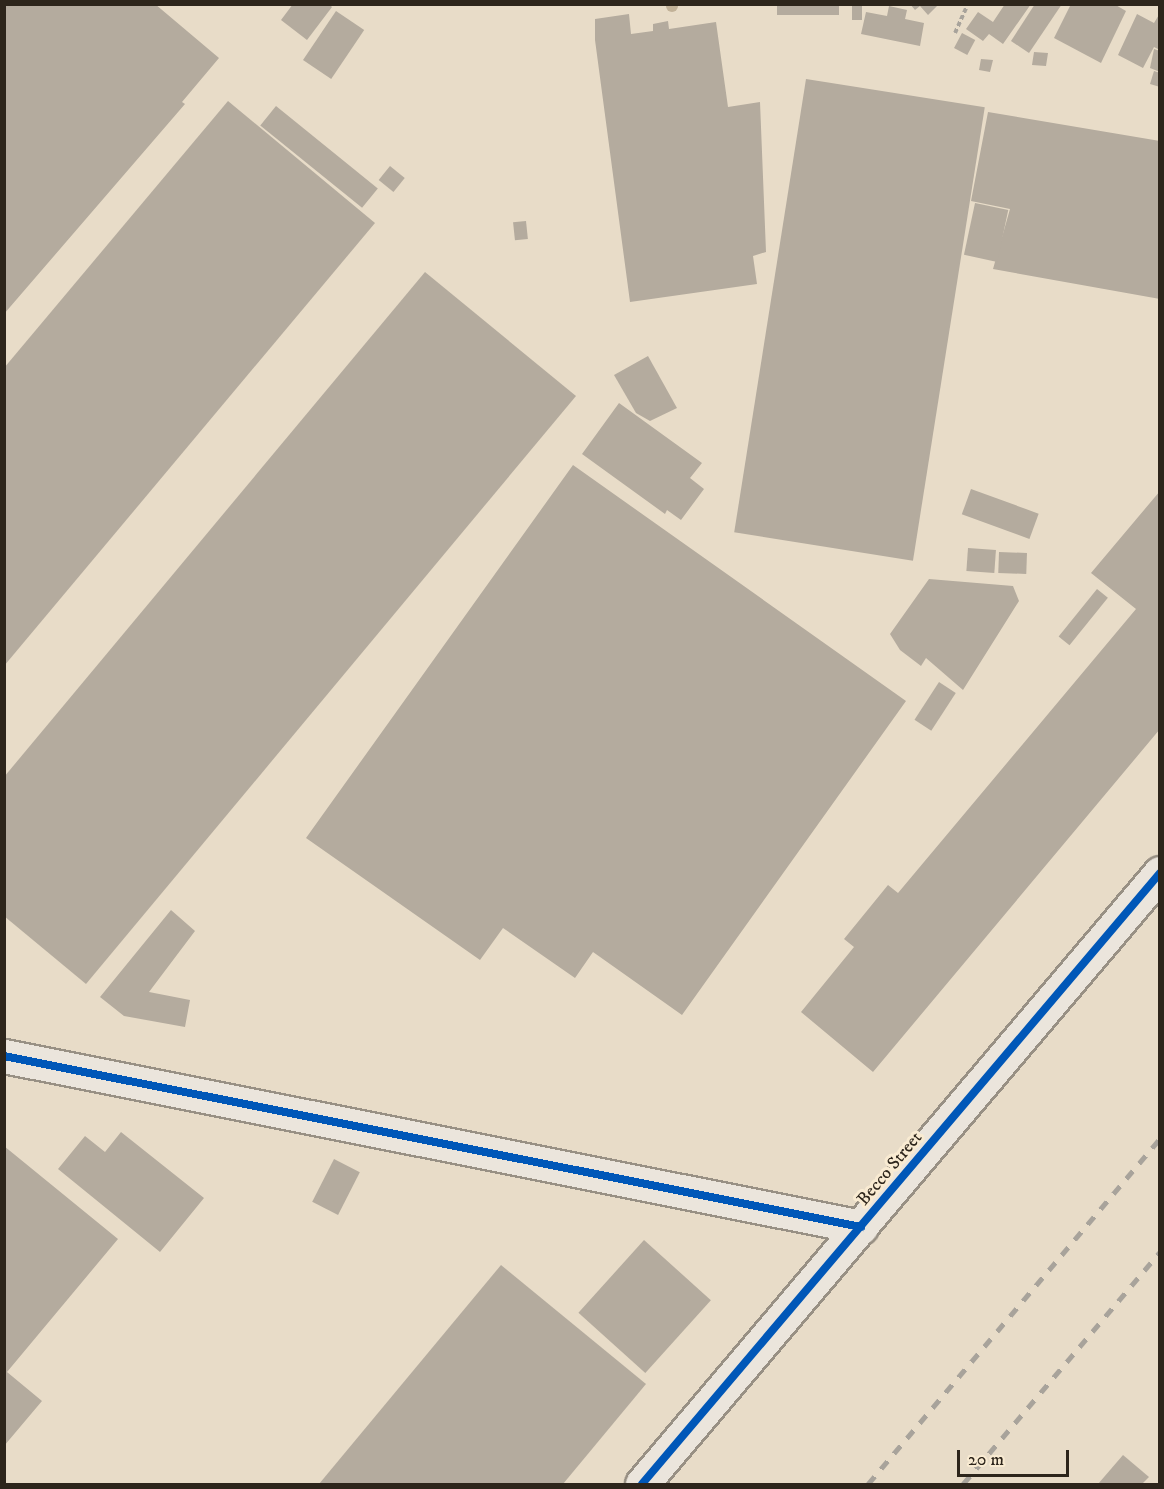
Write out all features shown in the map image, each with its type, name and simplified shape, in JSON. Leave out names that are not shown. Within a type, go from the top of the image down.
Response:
[{"type":"street","name":"Becco Street","points":[[642,1485],[1160,873]]},
{"type":"street","points":[[4,1056],[861,1227]]},
{"type":"path","points":[[955,33],[968,4]]},
{"type":"building","points":[[4,4],[155,4],[219,58],[182,102],[185,104],[4,314]]},
{"type":"building","points":[[293,4],[329,4],[332,7],[307,40],[281,20]]},
{"type":"building","points":[[777,4],[839,4],[839,15],[777,15]]},
{"type":"building","points":[[852,4],[862,4],[862,20],[852,20]]},
{"type":"building","points":[[910,4],[939,4],[928,15],[920,6],[915,10]]},
{"type":"building","points":[[1005,4],[1031,4],[1003,44],[989,34],[983,41],[966,29],[978,12],[993,22]]},
{"type":"building","points":[[1035,4],[1062,4],[1029,53],[1011,41]]},
{"type":"building","points":[[1071,4],[1114,4],[1126,11],[1101,63],[1054,38]]},
{"type":"building","points":[[889,6],[907,10],[905,19],[924,23],[920,46],[861,34],[866,12],[887,16]]},
{"type":"building","points":[[336,11],[364,30],[331,79],[303,60]]},
{"type":"building","points":[[1160,13],[1160,50],[1154,47],[1143,68],[1118,55],[1137,14],[1154,23]]},
{"type":"building","points":[[629,14],[631,34],[653,31],[653,24],[668,21],[669,29],[716,22],[728,107],[760,102],[766,252],[753,256],[757,284],[630,302],[595,40],[595,19]]},
{"type":"building","points":[[962,33],[975,40],[967,55],[954,48]]},
{"type":"building","points":[[1154,49],[1160,51],[1160,72],[1150,68]]},
{"type":"building","points":[[1034,52],[1048,53],[1046,66],[1032,65]]},
{"type":"building","points":[[981,59],[993,60],[990,72],[979,70]]},
{"type":"building","points":[[1154,71],[1160,73],[1160,87],[1150,84]]},
{"type":"building","points":[[806,79],[985,107],[913,561],[734,532]]},
{"type":"building","points":[[228,101],[375,223],[4,666],[4,368]]},
{"type":"building","points":[[276,106],[378,188],[362,208],[260,125]]},
{"type":"building","points":[[988,112],[1160,141],[1160,299],[993,269],[1010,209],[971,201]]},
{"type":"building","points":[[390,166],[405,178],[393,192],[379,180]]},
{"type":"building","points":[[975,203],[1008,210],[997,262],[964,255]]},
{"type":"building","points":[[526,221],[528,239],[515,240],[513,222]]},
{"type":"building","points":[[425,272],[576,396],[86,984],[4,916],[4,777]]},
{"type":"building","points":[[648,356],[677,408],[650,421],[636,413],[614,375]]},
{"type":"building","points":[[619,403],[702,463],[690,478],[704,489],[681,520],[667,510],[665,514],[582,454]]},
{"type":"building","points":[[573,465],[906,701],[682,1015],[593,952],[575,978],[503,928],[480,960],[306,838]]},
{"type":"building","points":[[971,489],[1039,514],[1029,539],[962,514]]},
{"type":"building","points":[[1160,491],[1160,729],[873,1072],[801,1012],[854,947],[844,939],[888,885],[898,893],[1136,609],[1091,573]]},
{"type":"building","points":[[968,548],[996,550],[994,573],[966,571]]},
{"type":"building","points":[[999,552],[1027,553],[1026,574],[998,573]]},
{"type":"building","points":[[929,579],[1013,586],[1019,601],[963,690],[926,658],[921,666],[900,650],[890,634]]},
{"type":"building","points":[[1097,589],[1108,598],[1069,645],[1059,636]]},
{"type":"building","points":[[939,682],[956,693],[931,731],[914,720]]},
{"type":"building","points":[[171,910],[195,931],[149,992],[190,1000],[185,1027],[124,1016],[100,997]]},
{"type":"building","points":[[121,1132],[204,1198],[160,1252],[58,1169],[85,1136],[105,1152]]},
{"type":"building","points":[[4,1146],[118,1239],[7,1372],[42,1401],[4,1446]]},
{"type":"building","points":[[334,1159],[360,1172],[338,1215],[312,1202]]},
{"type":"building","points":[[644,1240],[711,1300],[645,1373],[578,1313]]},
{"type":"building","points":[[501,1265],[646,1384],[563,1484],[319,1484]]},
{"type":"building","points":[[1123,1455],[1149,1477],[1142,1484],[1098,1484]]},
{"type":"railway","points":[[868,1484],[1160,1139]]},
{"type":"railway","points":[[963,1484],[1160,1252]]},
{"type":"cycle path","points":[[642,1484],[1160,873]]},
{"type":"cycle path","points":[[4,1056],[861,1227]]}]
